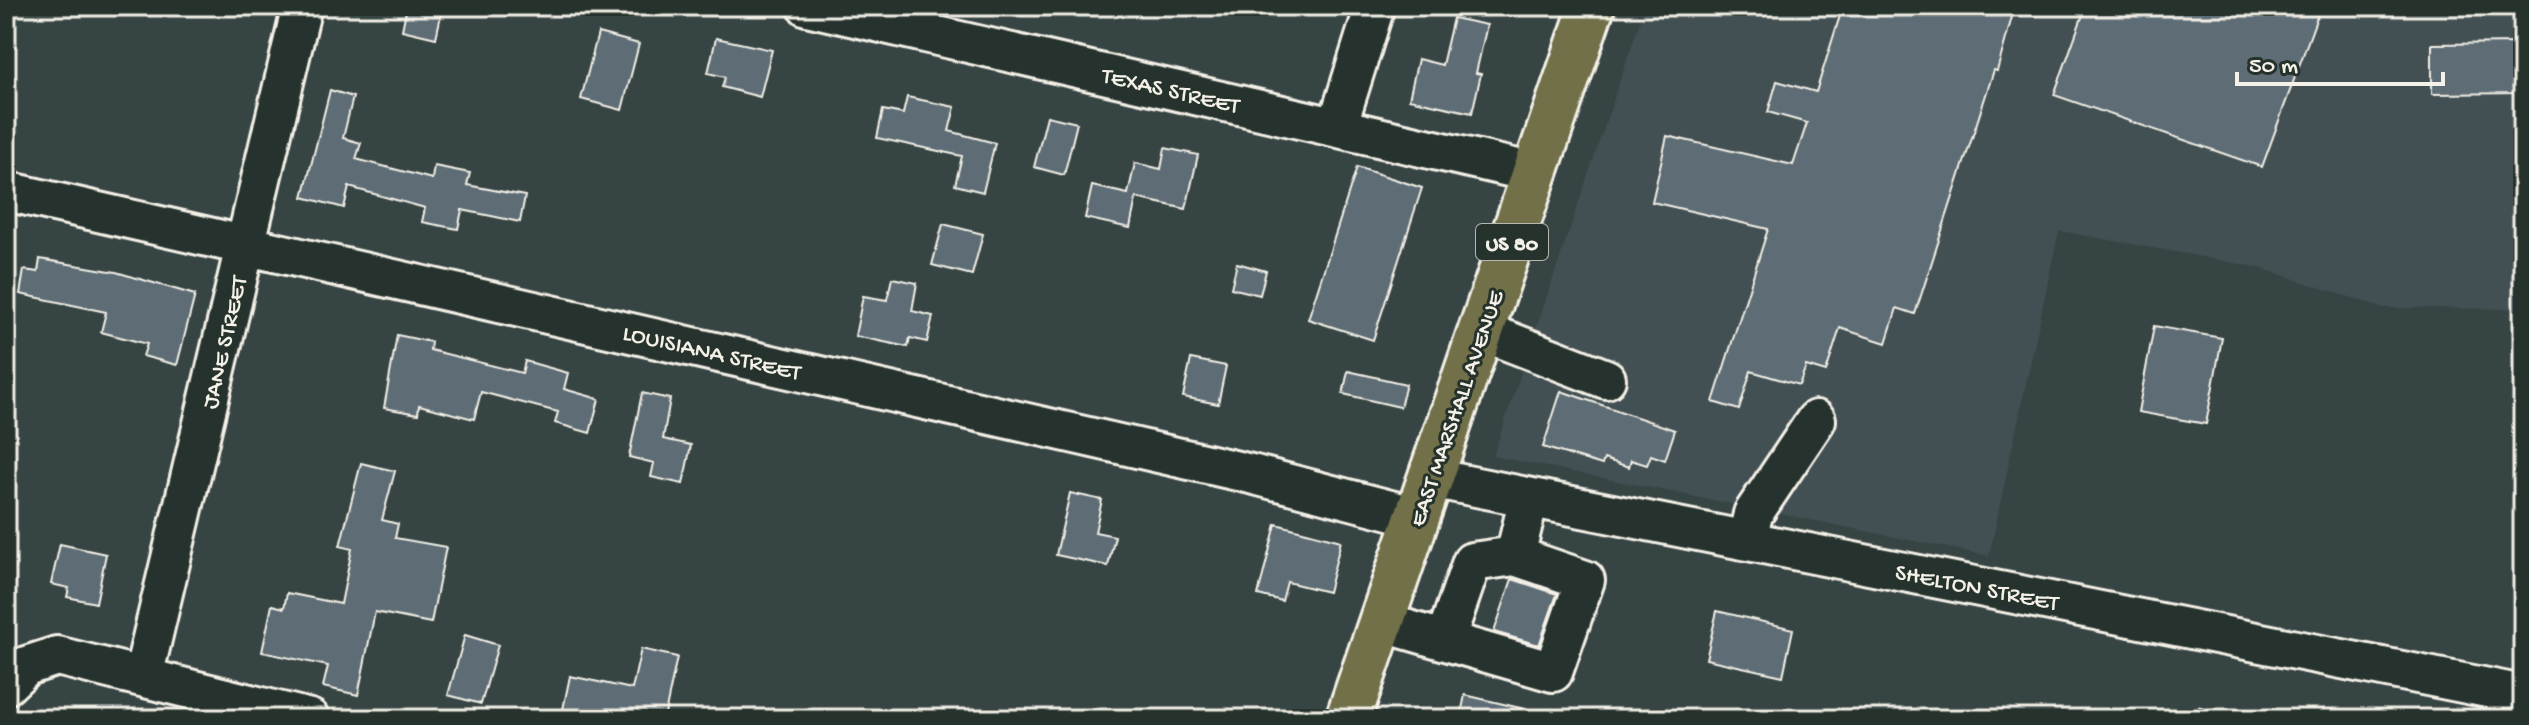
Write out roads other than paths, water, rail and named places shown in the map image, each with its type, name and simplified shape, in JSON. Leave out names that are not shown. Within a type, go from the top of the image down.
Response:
[{"type":"main road","name":"EAST MARSHALL AVENUE","points":[[1348,719],[1592,6]]},
{"type":"street","name":"JANE STREET","points":[[143,677],[302,6]]},
{"type":"street","name":"TEXAS STREET","points":[[807,6],[1535,173]]},
{"type":"street","points":[[1337,127],[1375,6]]},
{"type":"street","name":"LOUISIANA STREET","points":[[6,191],[1251,474],[1424,498]]},
{"type":"street","points":[[1482,331],[1606,379]]},
{"type":"street","points":[[1747,541],[1759,503],[1816,420]]},
{"type":"street","name":"SHELTON STREET","points":[[1424,498],[1529,498],[2523,695]]},
{"type":"street","points":[[1515,556],[1529,498]]},
{"type":"street","points":[[1381,622],[1553,672],[1585,580],[1515,556],[1472,562],[1445,640]]},
{"type":"street","points":[[6,685],[26,666],[57,656],[310,719]]}]
